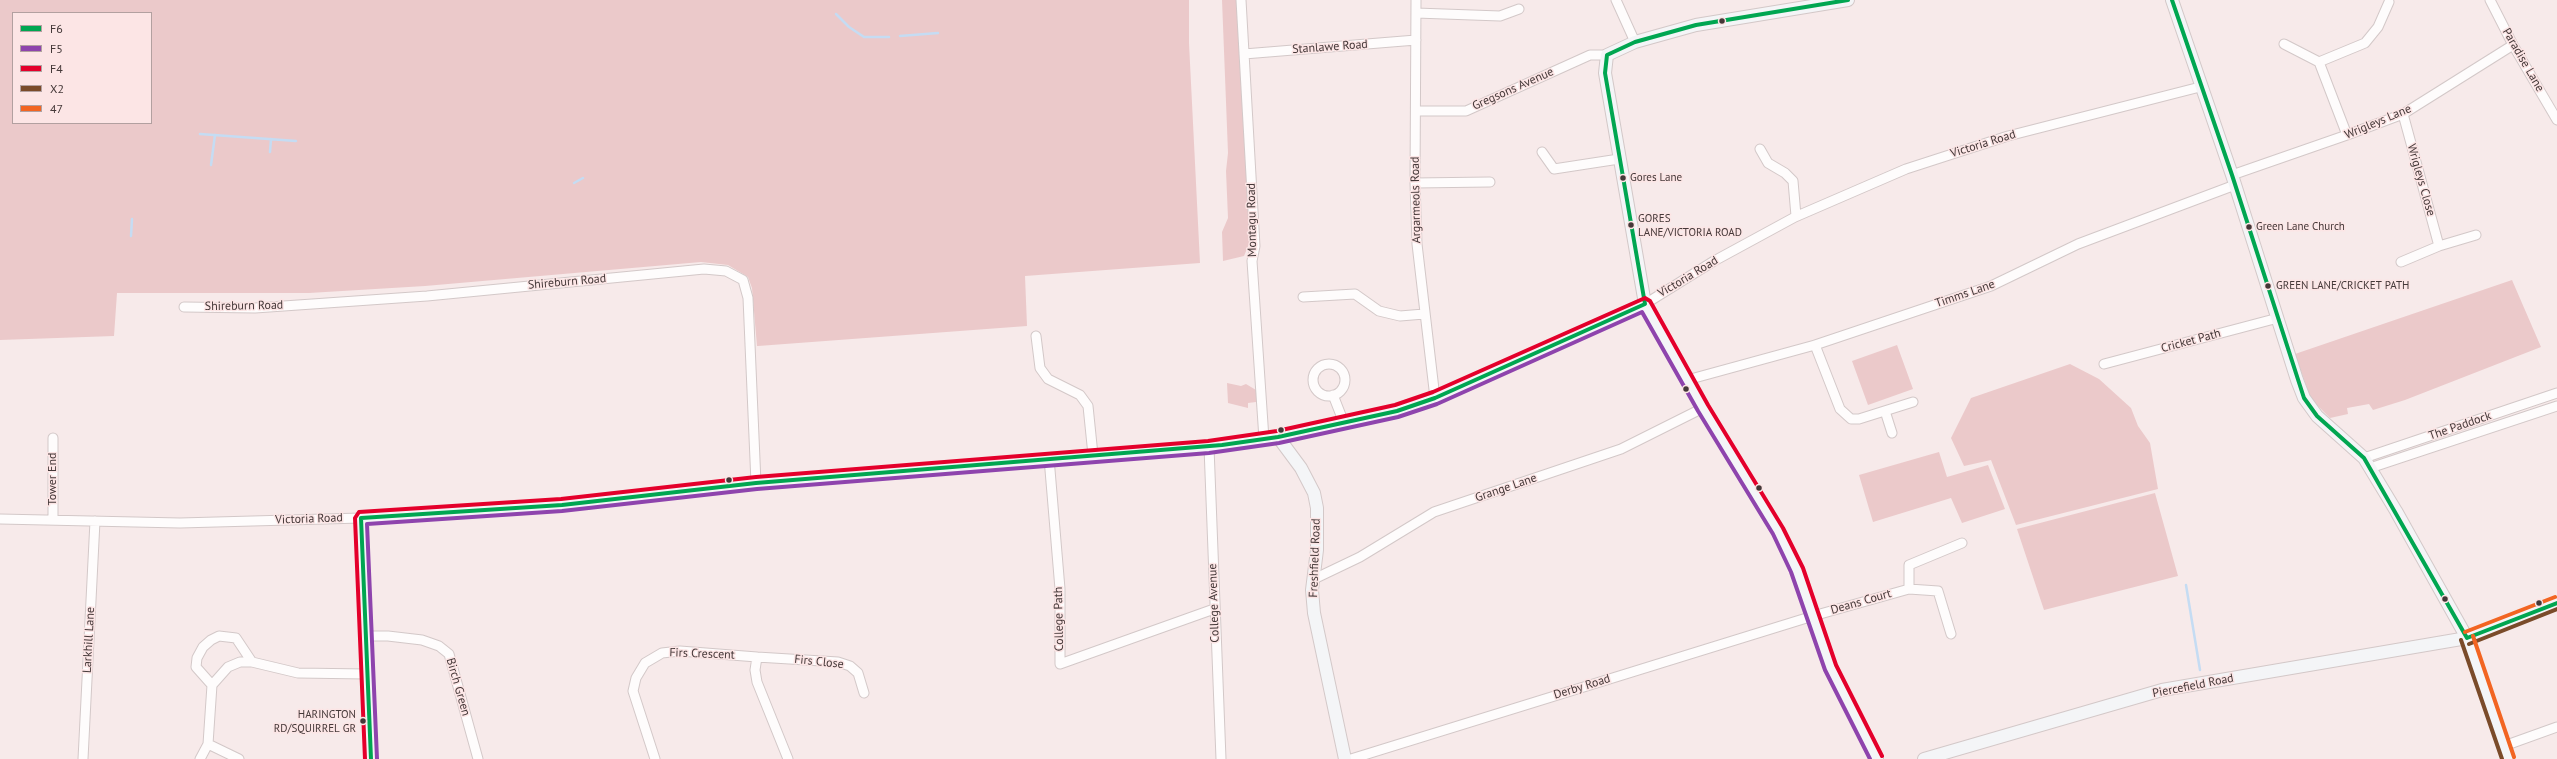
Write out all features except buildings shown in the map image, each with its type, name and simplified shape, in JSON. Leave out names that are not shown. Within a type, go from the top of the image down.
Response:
[{"type":"street","name":"Montagu Road","points":[[1241,0],[1255,246],[1252,261],[1264,439]]},
{"type":"street","name":"Argarmeols Road","points":[[1416,0],[1417,111],[1415,183],[1418,266],[1435,398]]},
{"type":"street","points":[[1616,0],[1635,42]]},
{"type":"street","points":[[1848,0],[1696,25],[1635,42],[1607,55],[1605,73],[1645,304],[1703,408],[1778,531],[1796,570],[1830,667],[1877,759]]},
{"type":"street","points":[[2172,0],[2200,87],[2234,180],[2296,380],[2304,398],[2317,416],[2367,463],[2396,511],[2467,638],[2508,759]]},
{"type":"street","name":"Paradise Lane","points":[[2490,0],[2513,46],[2557,120]]},
{"type":"street","points":[[2319,62],[2365,43],[2378,27],[2389,2]]},
{"type":"street","points":[[1416,13],[1500,16],[1519,9]]},
{"type":"street","name":"Stanlawe Road","points":[[1244,54],[1416,40]]},
{"type":"street","points":[[2284,44],[2319,62],[2348,135]]},
{"type":"street","name":"Wrigleys Lane","points":[[2234,180],[2402,114],[2513,46]]},
{"type":"street","name":"Gregsons Avenue","points":[[1417,111],[1466,111],[1590,55],[1607,55]]},
{"type":"street","name":"Victoria Road","points":[[0,519],[180,523],[361,518],[562,506],[756,483],[1209,446],[1278,437],[1397,411],[1435,398],[1645,304],[1714,261],[1796,216],[1906,169],[1993,140],[2200,87]]},
{"type":"street","name":"Wrigleys Close","points":[[2402,114],[2439,246]]},
{"type":"street","points":[[1760,149],[1768,163],[1785,173],[1793,181],[1796,216]]},
{"type":"street","points":[[1542,152],[1554,168],[1619,159]]},
{"type":"street","name":"Timms Lane","points":[[1688,380],[1815,345],[1991,286],[2078,244],[2234,180]]},
{"type":"street","points":[[1415,183],[1490,182]]},
{"type":"street","points":[[2400,262],[2439,246],[2476,235]]},
{"type":"street","name":"Shireburn Road","points":[[184,307],[263,307],[427,296],[704,269],[726,271],[743,280],[748,298],[756,483]]},
{"type":"street","points":[[1304,297],[1355,294],[1378,311],[1400,316],[1424,314]]},
{"type":"street","name":"Cricket Path","points":[[2104,364],[2278,318]]},
{"type":"street","points":[[1036,336],[1040,368],[1048,379],[1080,395],[1088,406],[1093,455]]},
{"type":"street","points":[[1815,345],[1844,415],[1850,419],[1859,419],[1913,402]]},
{"type":"street","name":"The Paddock","points":[[2367,463],[2557,393]]},
{"type":"street","points":[[1333,395],[1344,423]]},
{"type":"street","name":"The Paddock","points":[[2367,463],[2557,406]]},
{"type":"street","name":"Grange Lane","points":[[1314,579],[1360,556],[1434,512],[1621,449],[1703,408]]},
{"type":"street","points":[[1885,411],[1892,433]]},
{"type":"street","name":"Freshfield Road","points":[[1278,437],[1301,468],[1314,493],[1317,508],[1314,613],[1345,759]]},
{"type":"street","name":"Tower End","points":[[53,438],[53,520]]},
{"type":"street","name":"College Avenue","points":[[1209,446],[1214,608],[1221,759]]},
{"type":"street","name":"College Path","points":[[1049,458],[1060,589],[1060,664],[1214,608]]},
{"type":"street","points":[[361,518],[366,636],[366,674],[371,759]]},
{"type":"street","name":"Larkhill Lane","points":[[83,759],[95,521]]},
{"type":"street","points":[[1909,588],[1909,565],[1962,543]]},
{"type":"street","name":"Deans Court","points":[[1813,616],[1909,588],[1938,591],[1951,634]]},
{"type":"street","name":"Piercefield Road","points":[[1924,759],[2162,690],[2467,638],[2557,604]]},
{"type":"street","name":"Derby Road","points":[[1351,759],[1813,616]]},
{"type":"street","points":[[212,685],[196,667],[200,653],[211,640],[219,636],[236,638],[252,662]]},
{"type":"street","name":"Birch Green","points":[[366,636],[388,636],[422,640],[439,646],[449,654],[478,759]]},
{"type":"street","name":"Firs Crescent","points":[[656,759],[633,691],[636,678],[644,663],[662,653],[680,651],[757,657]]},
{"type":"street","points":[[757,657],[755,670],[757,682],[788,759]]},
{"type":"street","name":"Firs Close","points":[[757,657],[838,662],[850,666],[858,673],[864,692]]},
{"type":"street","points":[[200,759],[208,744],[212,685],[228,667],[240,662],[252,662],[298,673],[366,674]]},
{"type":"street","points":[[2504,746],[2557,728]]},
{"type":"street","points":[[208,744],[239,759]]},
{"type":"shaded area","points":[[0,0],[1189,0],[1189,43],[1200,263],[1025,276],[1027,326],[757,346],[752,288],[748,277],[728,265],[701,262],[425,286],[309,293],[117,293],[114,336],[0,340]]},
{"type":"shaded area","points":[[1222,0],[1239,0],[1254,232],[1244,256],[1223,261],[1222,232],[1228,218],[1226,171],[1228,153]]},
{"type":"shaded area","points":[[2512,280],[2541,347],[2405,400],[2373,410],[2369,404],[2347,408],[2348,414],[2330,418],[2311,399],[2295,354]]},
{"type":"shaded area","points":[[1897,345],[1913,389],[1868,405],[1852,361]]},
{"type":"shaded area","points":[[2070,364],[2099,379],[2131,408],[2138,426],[2150,443],[2158,489],[2016,525],[1991,460],[1964,466],[1951,438],[1971,398]]},
{"type":"shaded area","points":[[1227,383],[1241,386],[1246,384],[1256,390],[1256,402],[1248,403],[1248,408],[1228,403]]},
{"type":"shaded area","points":[[1939,452],[1947,477],[1988,465],[2005,509],[1962,523],[1951,498],[1873,522],[1859,475]]},
{"type":"shaded area","points":[[2155,493],[2178,576],[2044,610],[2017,529]]},
{"type":"waterway","points":[[836,14],[849,27],[864,37],[889,37]]},
{"type":"waterway","points":[[900,36],[938,33]]},
{"type":"waterway","points":[[200,134],[296,141]]},
{"type":"waterway","points":[[211,165],[215,135]]},
{"type":"waterway","points":[[270,152],[271,139]]},
{"type":"waterway","points":[[574,183],[583,178]]},
{"type":"waterway","points":[[131,236],[132,219]]},
{"type":"waterway","points":[[2186,585],[2200,670]]},
{"type":"transit line","name":"F6","points":[[371,759],[361,518],[562,505],[756,483],[1222,445],[1278,437],[1397,411],[1435,398],[1645,304],[1605,73],[1607,55],[1635,42],[1696,25],[1848,0]]},
{"type":"transit line","name":"F6","points":[[2172,0],[2232,175],[2304,398],[2317,416],[2364,458],[2467,638],[2557,603]]},
{"type":"transit line","name":"F4","points":[[365,759],[355,518],[359,512],[561,499],[756,477],[1208,441],[1277,431],[1395,405],[1433,392],[1645,298],[1650,301],[1708,405],[1783,528],[1803,568],[1836,665],[1882,756]]},
{"type":"transit line","name":"F5","points":[[377,759],[367,524],[562,511],[757,489],[1209,453],[1279,443],[1398,417],[1437,404],[1642,312],[1698,411],[1773,534],[1791,572],[1825,670],[1870,759]]},
{"type":"transit line","name":"47","points":[[2465,632],[2555,597]]},
{"type":"transit line","name":"X2","points":[[2469,644],[2557,609]]},
{"type":"transit line","name":"47","points":[[2473,636],[2514,757]]},
{"type":"transit line","name":"X2","points":[[2461,640],[2502,759]]},
{"type":"place","name":"Gores Lane","points":[[1623,178]]},
{"type":"place","name":"GORES LANE/VICTORIA ROAD","points":[[1631,225]]},
{"type":"place","name":"Green Lane Church","points":[[2249,227]]},
{"type":"place","name":"GREEN LANE/CRICKET PATH","points":[[2268,286]]},
{"type":"place","name":"HARINGTON RD/SQUIRREL GR","points":[[363,721]]}]
